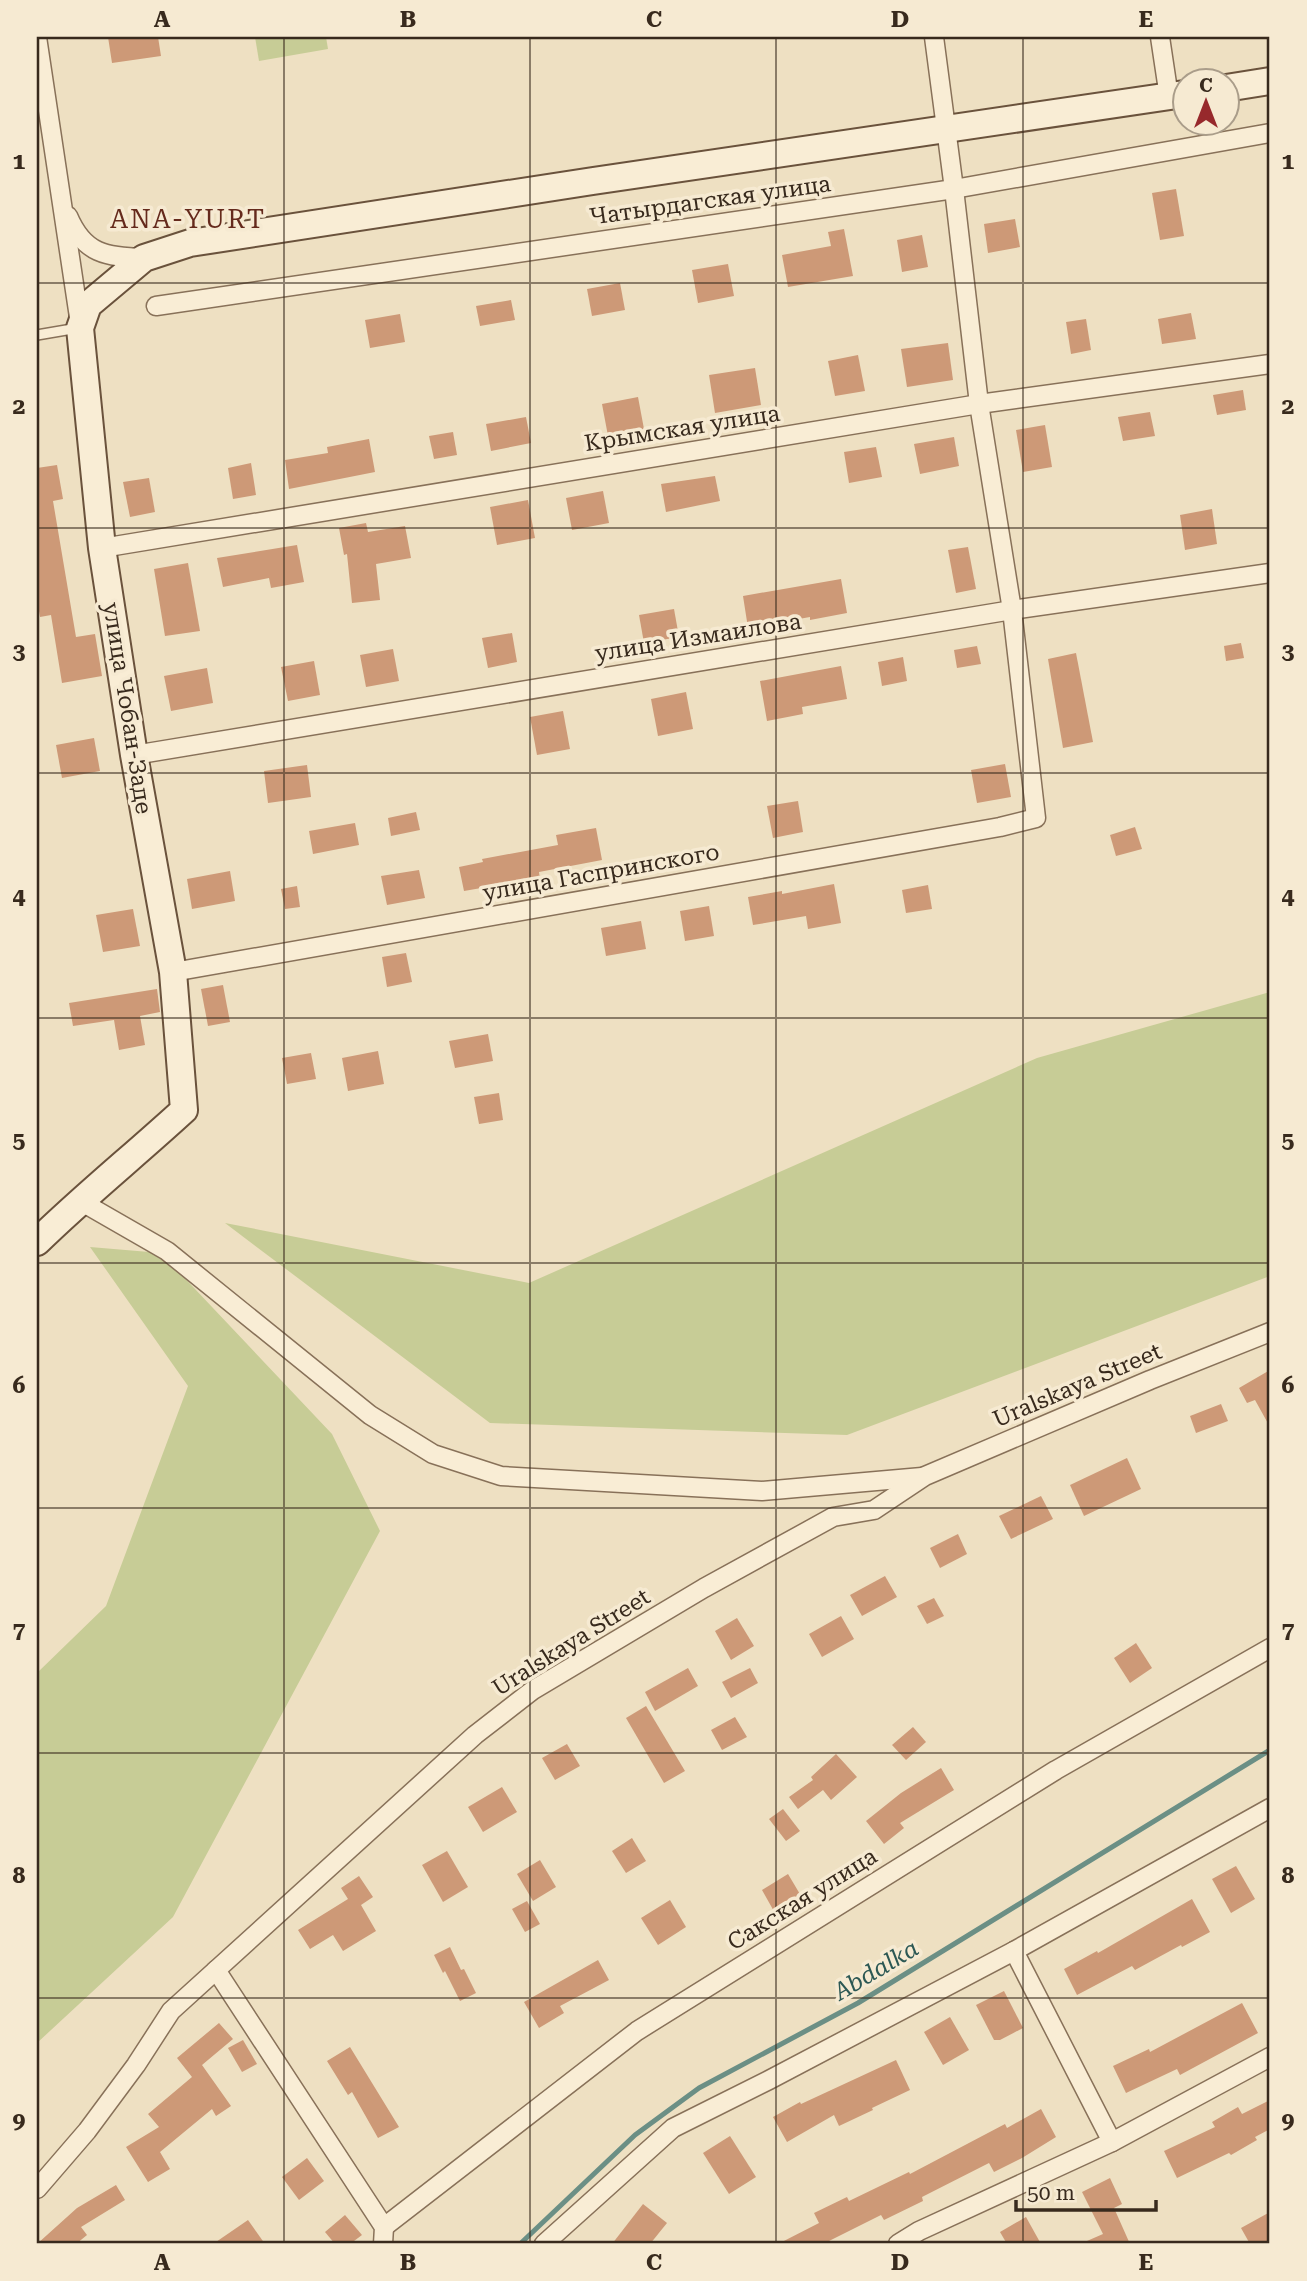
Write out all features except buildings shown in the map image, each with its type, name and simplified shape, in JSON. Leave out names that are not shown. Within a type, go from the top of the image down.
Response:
[{"type":"main road","points":[[1240,86],[1270,81]]},
{"type":"main road","points":[[84,316],[144,258],[190,243],[1170,96]]},
{"type":"main road","name":"улица Чобан-Заде","points":[[80,1201],[135,1156],[184,1110],[173,972],[134,755],[102,548],[84,316]]},
{"type":"main road","points":[[37,1242],[80,1201]]},
{"type":"street","points":[[37,37],[61,199],[84,316]]},
{"type":"street","points":[[934,37],[979,404],[1012,610]]},
{"type":"street","points":[[1160,37],[1170,71]]},
{"type":"street","name":"Чатырдагская улица","points":[[156,306],[954,189],[1270,133]]},
{"type":"street","points":[[61,199],[72,226],[89,246],[99,253],[113,257],[144,258]]},
{"type":"street","name":"Крымская улица","points":[[102,548],[979,404],[1270,363]]},
{"type":"street","name":"улица Измаилова","points":[[134,755],[1012,610],[1270,573]]},
{"type":"street","name":"улица Гаспринского","points":[[173,972],[987,829],[1036,818],[1012,610]]},
{"type":"street","points":[[80,1201],[167,1251],[370,1415],[433,1454],[502,1476],[748,1491],[925,1476]]},
{"type":"street","name":"Uralskaya Street","points":[[37,2189],[87,2132],[171,2011],[475,1735],[533,1690],[704,1588],[833,1517],[874,1510],[925,1476],[1270,1332]]},
{"type":"street","name":"Сакская улица","points":[[383,2235],[637,2031],[1056,1770],[1270,1648]]},
{"type":"street","points":[[544,2244],[673,2128],[1014,1951],[1270,1808]]},
{"type":"street","points":[[1014,1951],[1112,2142]]},
{"type":"street","points":[[216,1970],[383,2235]]},
{"type":"street","points":[[898,2244],[919,2231],[1112,2142],[1270,2057]]},
{"type":"lane","points":[[37,335],[84,316]]},
{"type":"green space","points":[[255,37],[326,37],[328,49],[259,61]]},
{"type":"green space","points":[[1270,992],[1270,1276],[847,1435],[490,1423],[225,1223],[529,1283],[1037,1058]]},
{"type":"green space","points":[[90,1247],[161,1253],[332,1434],[380,1531],[173,1917],[37,2043],[37,1673],[106,1606],[188,1386]]},
{"type":"waterway","name":"Abdalka","points":[[520,2244],[635,2135],[699,2088],[858,2003],[1270,1750]]},
{"type":"district","name":"ANA-YURT","points":[[188,219]]}]
